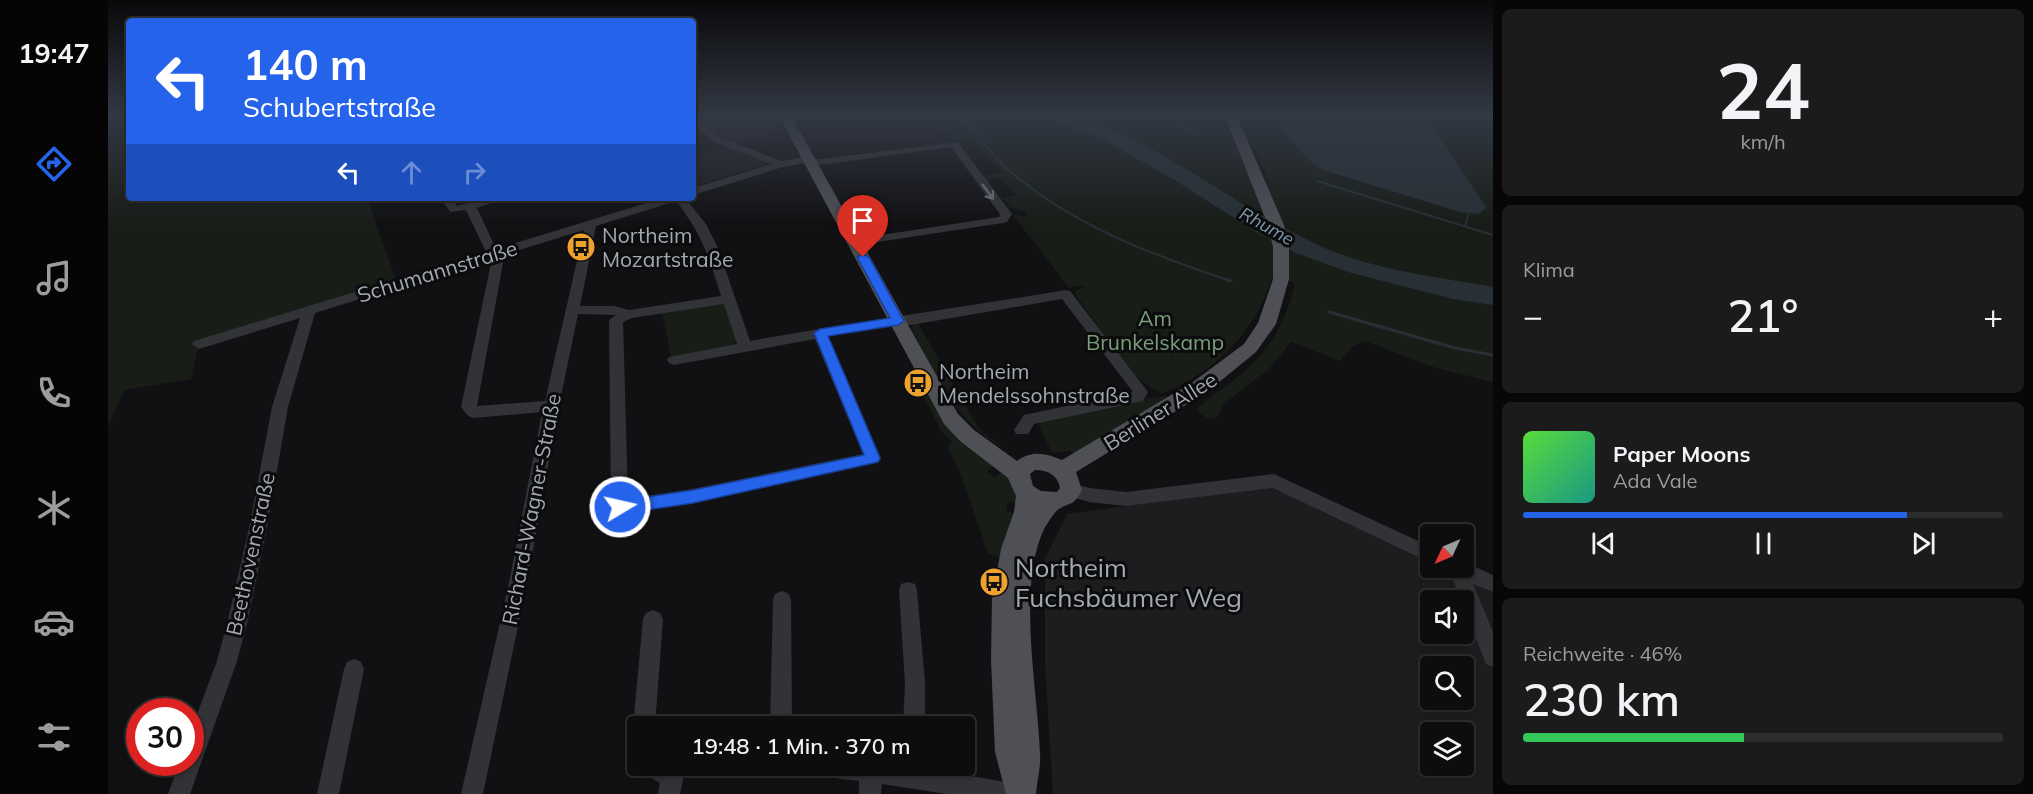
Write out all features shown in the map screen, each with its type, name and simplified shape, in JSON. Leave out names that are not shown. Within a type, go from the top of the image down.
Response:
[{"type":"main road","points":[[804,151],[934,386],[942,405],[959,429],[1025,477],[1038,500],[1050,502],[1064,499],[1066,480],[1047,462],[1025,477]]},
{"type":"main road","name":"Berliner Allee","points":[[1066,480],[1233,363],[1250,348],[1267,324],[1281,279],[1279,237],[1246,151]]},
{"type":"main road","points":[[1022,794],[1009,752],[1004,599],[1013,549],[1025,512],[1025,477]]},
{"type":"main road","points":[[1022,794],[1026,756],[1020,672],[1021,578],[1029,541],[1041,512],[1050,502]]},
{"type":"street","points":[[747,151],[782,164]]},
{"type":"street","points":[[696,191],[782,164],[894,151]]},
{"type":"street","points":[[855,243],[1003,220],[1006,214],[959,151]]},
{"type":"street","points":[[449,201],[454,210],[488,201]]},
{"type":"street","points":[[680,201],[700,224],[712,248],[745,347]]},
{"type":"street","name":"Schumannstraße","points":[[199,344],[591,224],[647,202]]},
{"type":"street","points":[[470,206],[497,263],[469,407],[473,412],[551,406]]},
{"type":"street","name":"Richard-Wagner-Straße","points":[[472,794],[520,572],[551,406],[591,224]]},
{"type":"street","points":[[674,360],[820,333],[1065,294],[1141,392],[1138,397],[1029,419],[1022,430]]},
{"type":"street","points":[[729,299],[629,314],[616,320],[620,507],[693,496],[873,458],[820,333]]},
{"type":"street","name":"Beethovenstraße","points":[[179,794],[227,661],[237,624],[258,528],[280,407],[309,310]]},
{"type":"street","points":[[572,310],[614,310],[629,314]]},
{"type":"street","points":[[1066,480],[1089,495],[1126,499],[1274,481],[1420,550]]},
{"type":"street","points":[[1474,575],[1493,584]]},
{"type":"street","points":[[1462,578],[1493,657]]},
{"type":"street","points":[[908,590],[915,683],[914,716]]},
{"type":"street","points":[[780,716],[782,600]]},
{"type":"street","points":[[645,716],[653,619]]},
{"type":"street","points":[[328,794],[354,669]]},
{"type":"street","points":[[850,776],[871,783],[896,776]]},
{"type":"street","points":[[934,776],[1011,794]]},
{"type":"shaded area","points":[[709,151],[738,151],[765,163],[696,186],[696,155]]},
{"type":"shaded area","points":[[1279,477],[1420,543],[1420,578],[1474,578],[1474,570],[1493,577],[1493,794],[1053,794],[1045,665],[1045,559],[1067,514],[1243,490]]},
{"type":"green space","points":[[108,151],[126,151],[126,201],[368,201],[396,280],[198,346],[191,379],[124,390],[108,427]]},
{"type":"green space","name":"Am Brunkelskamp","points":[[981,151],[1238,151],[1250,178],[1270,185],[1256,151],[1493,151],[1493,382],[1433,367],[1365,341],[1352,347],[1340,361],[1291,342],[1269,369],[1225,403],[1215,419],[1207,418],[1199,413],[1198,407],[1233,381],[1260,356],[1281,325],[1295,283],[1272,276],[1256,315],[1231,348],[1199,374],[1161,394],[1132,374],[1075,294],[1077,290],[1085,287],[1082,285],[1069,288],[1013,215],[1027,217],[1026,212],[1005,206],[1010,204],[1002,198],[1017,195],[1000,178],[985,182],[980,176],[1002,172]]},
{"type":"green space","points":[[720,303],[728,306],[738,338],[732,345],[671,357],[662,312]]},
{"type":"green space","points":[[918,323],[979,429],[1006,450],[973,425],[949,397],[911,328]]},
{"type":"green space","points":[[918,384],[996,462],[987,472],[995,478],[1005,469],[1022,507],[1011,502],[1007,504],[1006,510],[1020,516],[1000,558],[988,553],[960,472],[947,446],[952,442],[940,430]]},
{"type":"green space","points":[[1181,391],[1101,441],[1073,453],[1070,450],[1052,452],[1039,426],[1041,422],[1142,399],[1168,396]]},
{"type":"water","name":"Rhume","points":[[1124,151],[1155,151],[1266,218],[1329,250],[1389,268],[1493,287],[1493,305],[1453,299],[1348,272],[1296,253],[1258,233],[1178,182]]},
{"type":"water","points":[[1302,151],[1448,151],[1486,207],[1479,214],[1460,212],[1320,169]]},
{"type":"waterway","points":[[990,151],[1004,166],[1029,186],[1055,205],[1083,221],[1140,248],[1231,281],[1227,280]]},
{"type":"waterway","points":[[1317,181],[1493,235]]},
{"type":"waterway","points":[[1465,226],[1469,213]]},
{"type":"waterway","points":[[1329,312],[1455,348],[1493,355]]},
{"type":"place","name":"Northeim Mozartstraße","points":[[581,247]]},
{"type":"place","name":"Northeim Mendelssohnstraße","points":[[918,383]]},
{"type":"place","name":"Northeim Fuchsbäumer Weg","points":[[994,582]]},
{"type":"route","points":[[620,507],[693,496],[873,458],[820,333],[898,321],[863,257]]}]
